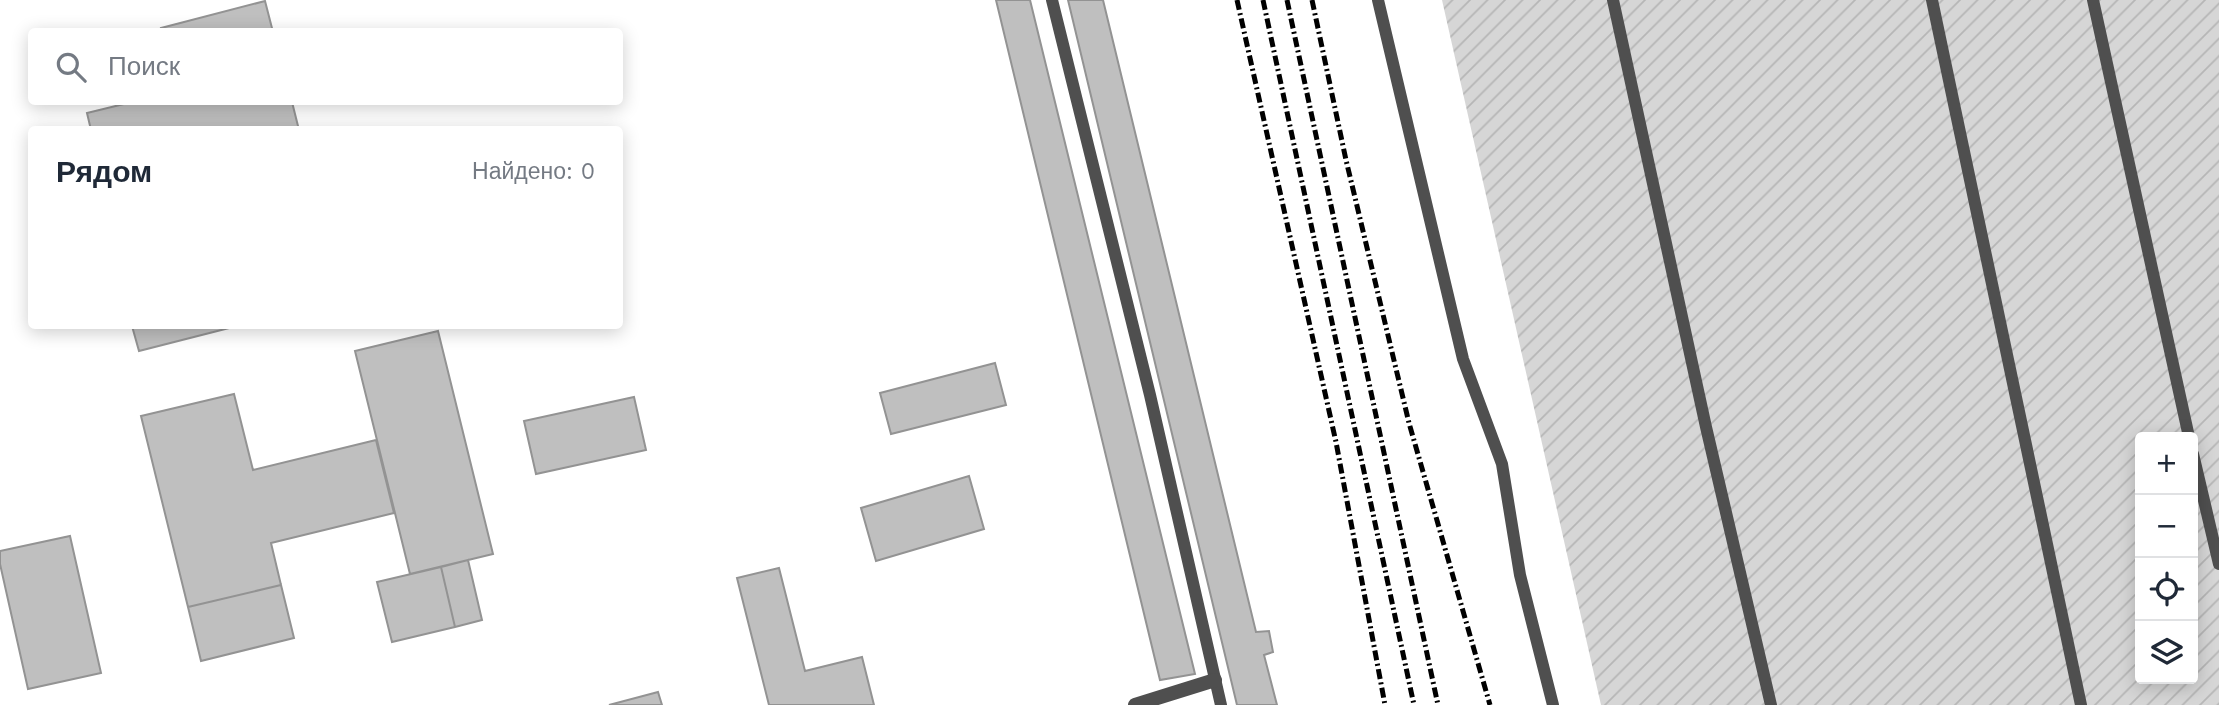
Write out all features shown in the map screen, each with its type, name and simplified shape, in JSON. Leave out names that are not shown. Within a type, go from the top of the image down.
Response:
[{"type":"street","points":[[1135,705],[1215,680]]},
{"type":"lane","points":[[1052,0],[1150,395],[1221,705]]},
{"type":"lane","points":[[1378,0],[1463,359],[1502,464],[1520,576],[1553,705]]},
{"type":"lane","points":[[1613,0],[1703,414],[1771,705]]},
{"type":"lane","points":[[1932,0],[2081,705]]},
{"type":"lane","points":[[2093,0],[2188,432]]},
{"type":"lane","points":[[2198,475],[2219,564]]},
{"type":"shaded area","points":[[1442,0],[2219,0],[2219,705],[1601,705]]},
{"type":"building","points":[[996,0],[1030,0],[1195,674],[1160,680]]},
{"type":"building","points":[[1068,0],[1103,0],[1256,632],[1269,631],[1273,652],[1264,655],[1277,705],[1237,705]]},
{"type":"building","points":[[265,1],[272,28],[161,28]]},
{"type":"building","points":[[120,105],[293,105],[298,126],[90,126],[87,113]]},
{"type":"building","points":[[133,329],[225,329],[139,351]]},
{"type":"building","points":[[438,331],[493,554],[410,574],[355,351]]},
{"type":"building","points":[[995,363],[1006,405],[891,434],[880,393]]},
{"type":"building","points":[[234,394],[253,470],[376,440],[394,513],[271,543],[281,585],[188,607],[141,416]]},
{"type":"building","points":[[634,397],[646,450],[536,474],[524,421]]},
{"type":"building","points":[[969,476],[984,529],[876,561],[861,508]]},
{"type":"building","points":[[70,536],[101,673],[28,689],[0,564],[0,551]]},
{"type":"building","points":[[468,560],[482,620],[455,627],[441,567]]},
{"type":"building","points":[[441,567],[455,627],[392,642],[377,582]]},
{"type":"building","points":[[779,568],[805,671],[862,657],[874,705],[769,705],[737,578]]},
{"type":"building","points":[[281,585],[294,638],[201,661],[188,607]]},
{"type":"building","points":[[658,692],[662,705],[609,705]]},
{"type":"railway","points":[[1237,0],[1336,442],[1385,705]]},
{"type":"railway","points":[[1263,0],[1414,705]]},
{"type":"railway","points":[[1287,0],[1438,705]]},
{"type":"railway","points":[[1312,0],[1346,160],[1409,423],[1490,705]]}]
